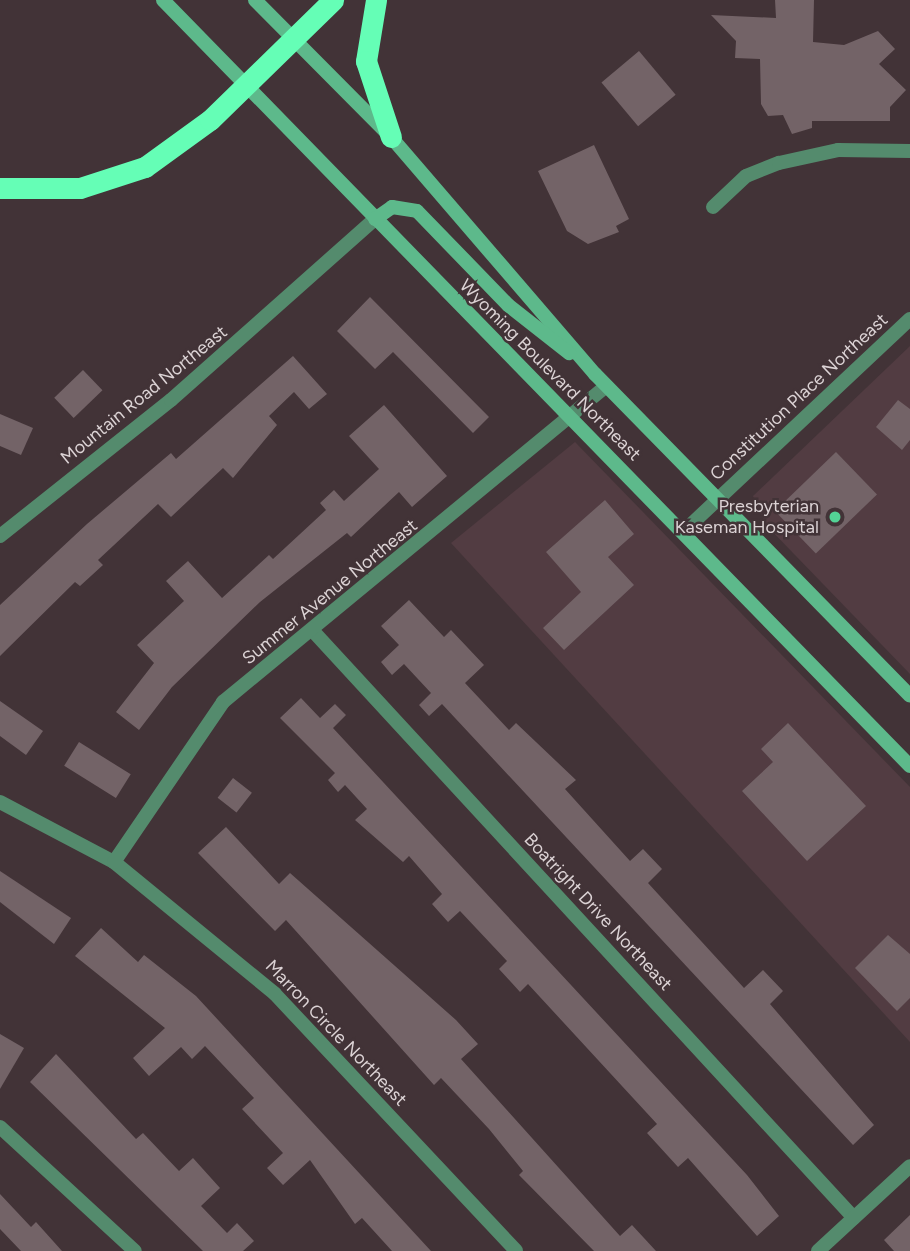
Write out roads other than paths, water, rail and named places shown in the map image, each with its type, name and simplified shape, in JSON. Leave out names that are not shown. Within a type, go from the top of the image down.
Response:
[{"type":"highway","points":[[0,188],[80,188],[145,167],[243,87],[333,0]]},
{"type":"highway","points":[[376,0],[366,61],[391,137]]},
{"type":"main road","name":"Wyoming Boulevard Northeast","points":[[163,0],[243,87],[910,766]]},
{"type":"main road","name":"Wyoming Boulevard Northeast","points":[[255,0],[391,137],[594,374],[721,497],[910,696]]},
{"type":"main road","points":[[375,219],[392,207],[417,211],[508,305],[594,374]]},
{"type":"street","points":[[713,207],[746,176],[779,163],[838,150],[910,150]]},
{"type":"street","name":"Mountain Road Northeast","points":[[5,532],[310,281],[375,219]]},
{"type":"street","name":"Constitution Place Northeast","points":[[683,532],[910,319]]},
{"type":"street","name":"Summer Avenue Northeast","points":[[114,862],[223,702],[570,420],[607,386]]},
{"type":"street","points":[[0,515],[5,532]]},
{"type":"street","name":"Boatright Drive Northeast","points":[[313,631],[855,1218]]},
{"type":"street","name":"Marron Circle Northeast","points":[[0,802],[114,862],[275,993],[516,1251]]},
{"type":"street","points":[[0,1128],[135,1251]]},
{"type":"street","points":[[822,1250],[910,1166]]},
{"type":"place","name":"Presbyterian Kaseman Hospital","points":[[835,517]]}]
